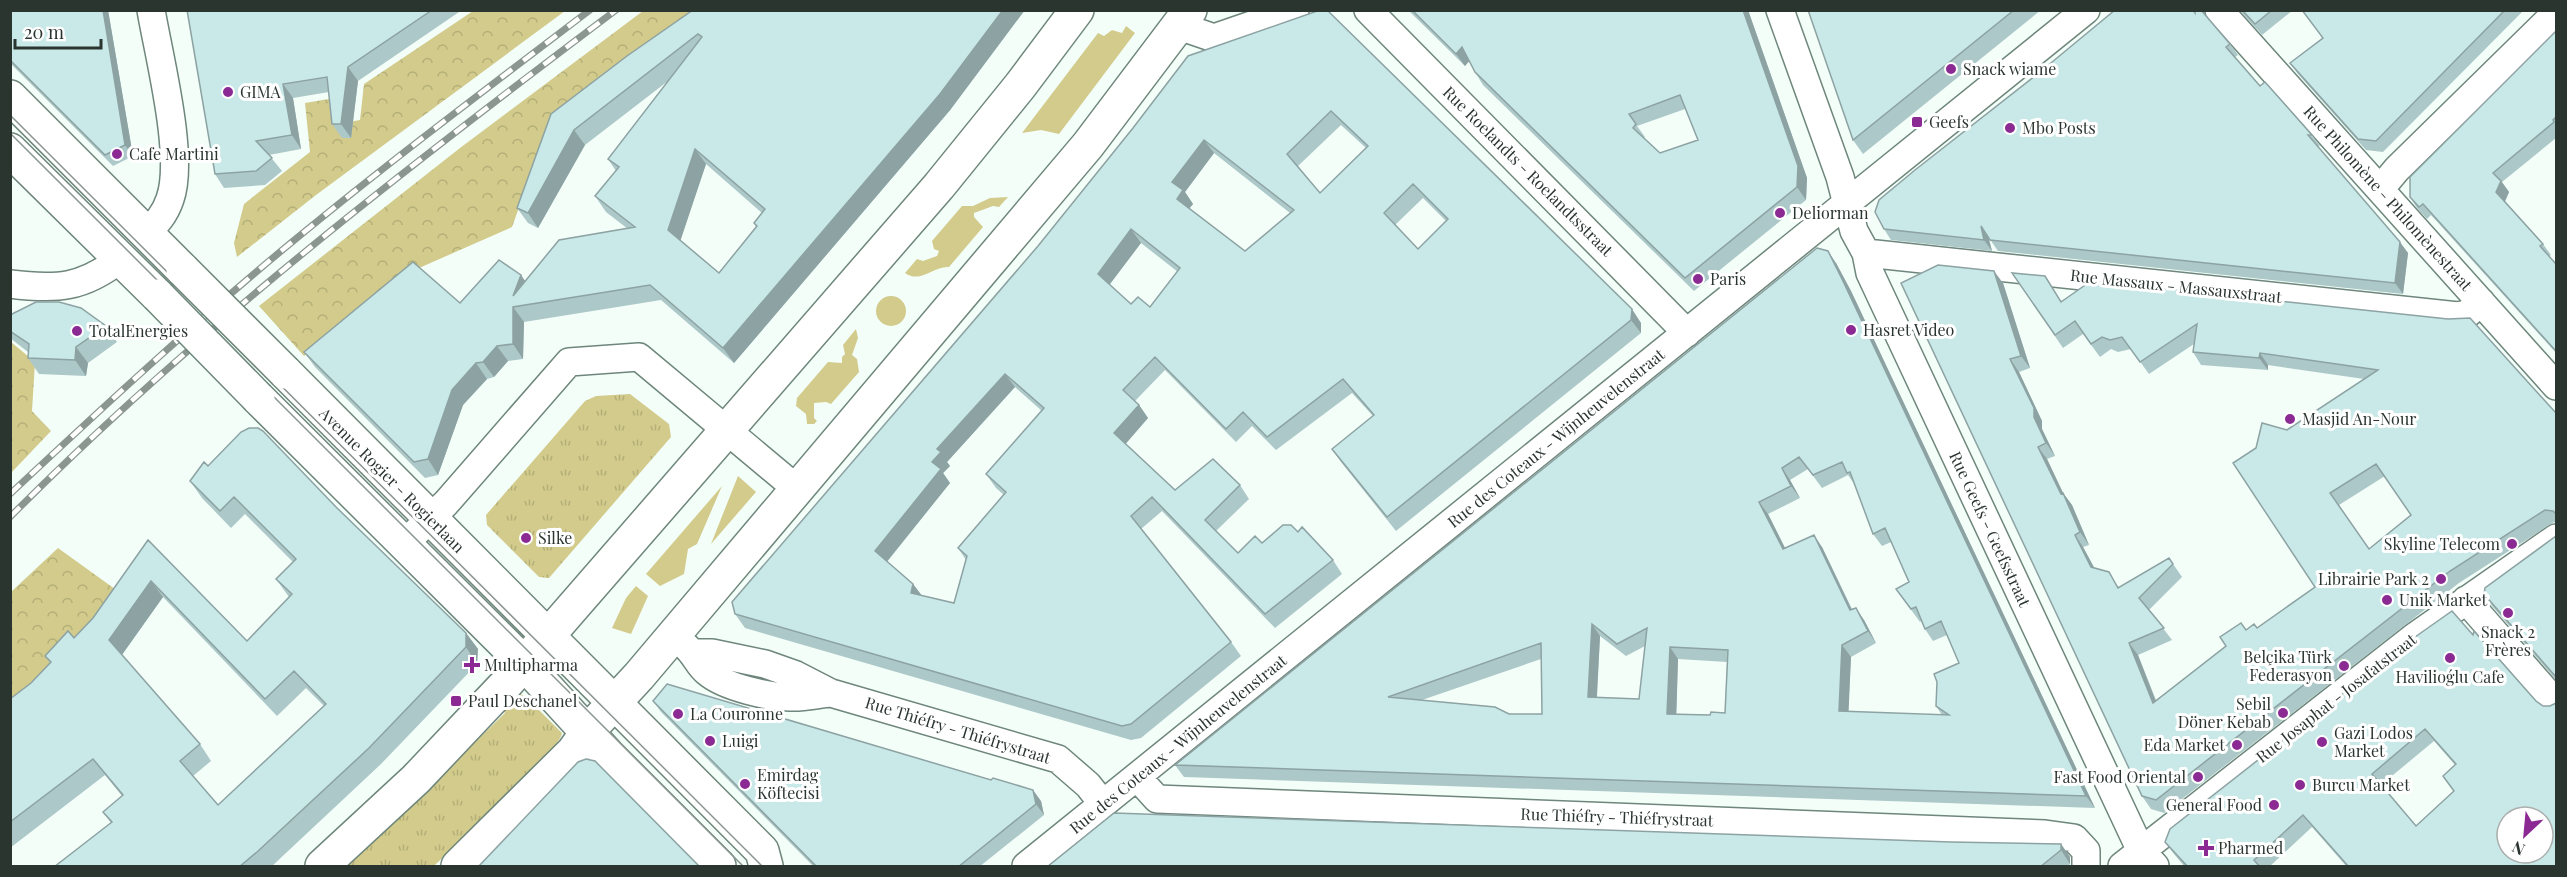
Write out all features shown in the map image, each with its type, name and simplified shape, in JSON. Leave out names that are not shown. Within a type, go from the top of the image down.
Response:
[{"type":"street","points":[[10,284],[58,286],[82,283],[104,272],[161,219],[170,198],[175,174],[172,138],[151,10]]},
{"type":"street","points":[[322,867],[416,779],[548,636],[939,186],[1020,86],[1077,10]]},
{"type":"street","points":[[458,867],[573,752],[614,702],[683,644],[797,489],[1088,145],[1184,18],[1214,38],[1295,10]]},
{"type":"street","name":"Rue Roelandts - Roelandtsstraat","points":[[1368,10],[1687,333]]},
{"type":"street","name":"Rue Geefs - Geefsstraat","points":[[1780,10],[1840,177],[1854,231],[1866,253],[1875,284],[2139,861]]},
{"type":"street","name":"Rue des Coteaux - Wijnheuvelenstraat","points":[[1026,867],[2086,10]]},
{"type":"street","name":"Rue Philomène - Philomènestraat","points":[[2219,10],[2381,188],[2556,386]]},
{"type":"street","points":[[2381,188],[2397,169],[2556,13]]},
{"type":"street","name":"Avenue Rogier - Rogierlaan","points":[[10,97],[762,851],[766,867]]},
{"type":"street","points":[[10,150],[524,663],[608,755],[719,867]]},
{"type":"street","name":"Rue Massaux - Massauxstraat","points":[[1866,253],[2458,316],[2467,314],[2481,302]]},
{"type":"street","points":[[404,544],[431,519],[569,362],[639,357],[727,428],[797,489]]},
{"type":"street","name":"Rue Josaphat - Josafatstraat","points":[[2139,861],[2414,637],[2556,538]]},
{"type":"street","points":[[2466,600],[2556,703]]},
{"type":"street","name":"Rue Thiéfry - Thiéfrystraat","points":[[683,644],[705,670],[719,681],[752,691],[793,698],[831,693],[1058,759],[1088,785],[1103,804]]},
{"type":"street","name":"Rue Thiéfry - Thiéfrystraat","points":[[1137,777],[1156,799],[2045,834],[2074,838],[2086,851],[2086,867]]},
{"type":"green space","points":[[473,11],[565,11],[316,195],[237,257],[234,243],[244,204],[310,152],[305,103],[329,99],[332,125],[360,120],[364,84]]},
{"type":"green space","points":[[643,11],[701,11],[551,118],[512,227],[401,276],[304,356],[259,306],[460,148]]},
{"type":"green space","points":[[1126,26],[1135,33],[1059,134],[1041,130],[1022,133],[1098,33],[1104,36],[1112,30],[1122,33]]},
{"type":"green space","points":[[1008,197],[999,207],[993,206],[974,213],[974,217],[983,227],[949,267],[916,277],[905,273],[917,259],[923,261],[937,256],[939,251],[934,249],[932,241],[962,206],[973,206],[990,198]]},
{"type":"green space","points":[[891,296],[902,300],[906,311],[902,322],[891,326],[880,322],[876,311],[880,300]]},
{"type":"green space","points":[[856,329],[858,338],[852,355],[857,359],[859,372],[831,404],[814,403],[814,418],[817,421],[814,424],[807,424],[806,414],[796,406],[797,398],[828,362],[842,363],[842,357],[845,354],[843,345]]},
{"type":"green space","points":[[11,342],[35,362],[32,411],[51,431],[11,473]]},
{"type":"green space","points":[[630,394],[669,424],[671,437],[549,578],[539,577],[487,525],[486,515],[585,401],[596,396]]},
{"type":"green space","points":[[738,476],[756,492],[711,544]]},
{"type":"green space","points":[[722,486],[697,544],[688,549],[684,574],[660,586],[646,574]]},
{"type":"green space","points":[[58,548],[126,597],[11,722],[11,592]]},
{"type":"green space","points":[[636,586],[648,596],[631,634],[612,628],[626,598]]},
{"type":"green space","points":[[516,692],[526,697],[562,733],[557,743],[526,778],[434,866],[348,866],[505,713],[500,707]]},
{"type":"building","points":[[10,10],[103,10],[125,145],[105,155],[10,60]]},
{"type":"building","points":[[187,10],[432,10],[348,67],[341,124],[332,124],[327,77],[283,84],[292,135],[256,141],[272,158],[256,171],[215,174]]},
{"type":"building","points":[[693,10],[1003,10],[940,94],[723,348],[650,285],[513,307],[513,344],[497,346],[483,362],[476,363],[452,390],[428,459],[414,462],[304,352],[413,262],[460,303],[499,260],[521,275],[513,296],[559,240],[635,227],[595,196],[619,167],[608,159],[702,37],[698,34],[574,130],[528,213],[517,208],[551,114],[627,56]],"holes":[[[695,149],[765,209],[754,223],[757,226],[719,273],[668,230]]]},
{"type":"building","points":[[1320,10],[1327,10],[1632,309],[1631,320],[1387,517],[1332,449],[1374,415],[1343,379],[1267,437],[1243,412],[1226,429],[1155,357],[1123,390],[1139,405],[1114,433],[1175,490],[1213,459],[1240,485],[1205,520],[1238,553],[1255,536],[1262,543],[1283,525],[1291,525],[1298,532],[1302,527],[1333,560],[1265,614],[1152,497],[1131,516],[1231,642],[1131,724],[1122,726],[735,614],[732,602],[1038,246],[1188,56]],"holes":[[[1331,111],[1368,146],[1320,193],[1287,154]],[[1204,140],[1294,210],[1245,251],[1177,199],[1183,190],[1172,182]],[[1413,184],[1448,219],[1418,249],[1384,213]],[[1131,229],[1180,268],[1150,307],[1138,297],[1131,304],[1098,274]],[[1005,374],[1044,408],[986,474],[1006,492],[958,548],[967,556],[954,603],[911,593],[913,584],[875,551],[941,469],[932,462],[941,452],[937,449]]]},
{"type":"building","points":[[1412,10],[1743,10],[1798,166],[1797,187],[1685,278],[1475,72],[1462,47],[1456,54]],"holes":[[[1680,95],[1698,140],[1660,153],[1633,128],[1636,124],[1629,114]]]},
{"type":"building","points":[[1808,10],[2014,10],[1853,140]]},
{"type":"building","points":[[2115,10],[2193,10],[2195,13],[2195,10],[2201,10],[2230,44],[2226,47],[2260,86],[2265,82],[2400,242],[2395,283],[1990,240],[1981,226],[1984,240],[1884,229],[1875,212],[1879,200]]},
{"type":"building","points":[[2242,10],[2272,10],[2255,24]]},
{"type":"building","points":[[2302,10],[2505,10],[2376,141],[2358,139],[2290,63],[2323,38]]},
{"type":"building","points":[[2556,31],[2556,117],[2554,122],[2493,173],[2501,181],[2496,192],[2543,244],[2540,246],[2556,264],[2556,351],[2423,204],[2419,207],[2410,197],[2410,177]]},
{"type":"building","points":[[1817,248],[1828,251],[1842,279],[2086,796],[1175,765]],"holes":[[[1799,457],[1813,475],[1842,462],[1847,473],[1850,472],[1873,534],[1885,528],[1909,582],[1896,589],[1911,609],[1916,607],[1925,629],[1941,621],[1959,663],[1934,674],[1937,682],[1936,706],[1949,715],[1839,711],[1842,645],[1868,631],[1856,608],[1850,610],[1814,535],[1783,549],[1759,502],[1791,486],[1782,468]],[[1592,624],[1617,644],[1647,628],[1639,699],[1588,697]],[[1541,643],[1542,714],[1509,714],[1495,707],[1388,697]],[[1670,647],[1728,650],[1725,713],[1667,714]]]},
{"type":"building","points":[[1938,265],[1994,271],[2021,356],[2010,359],[2034,408],[2034,417],[2046,443],[2038,447],[2061,494],[2063,493],[2080,532],[2075,535],[2091,567],[2109,572],[2118,588],[2169,558],[2173,564],[2139,598],[2164,628],[2129,643],[2153,703],[2226,646],[2220,637],[2241,623],[2246,630],[2254,624],[2257,628],[2315,587],[2233,463],[2256,448],[2262,423],[2287,430],[2378,370],[2260,353],[2259,358],[2193,352],[2197,324],[2140,362],[2122,337],[2110,340],[2102,337],[2091,344],[2075,321],[2055,335],[2012,273],[2045,276],[2061,302],[2091,281],[2448,319],[2470,318],[2556,413],[2556,514],[2545,510],[2450,571],[2156,800],[2142,796],[1901,283]],"holes":[[[2376,464],[2411,515],[2369,549],[2330,493]]]},
{"type":"building","points":[[36,302],[59,302],[81,308],[106,326],[76,347],[75,360],[28,358],[29,344],[10,331],[10,315]]},
{"type":"building","points":[[249,428],[258,428],[263,431],[337,508],[466,633],[466,647],[369,748],[239,867],[54,867],[112,822],[103,812],[123,795],[93,759],[10,822],[10,699],[31,683],[51,662],[45,656],[68,631],[74,638],[93,618],[148,540],[247,641],[292,594],[276,579],[296,559],[234,497],[220,511],[190,481],[204,462],[208,466],[241,432]],"holes":[[[151,581],[265,699],[294,671],[326,704],[218,805],[180,761],[200,744],[109,640]]]},
{"type":"building","points":[[2556,536],[2556,677],[2484,594],[2485,588]]},
{"type":"building","points":[[2452,611],[2473,635],[2474,631],[2536,701],[2543,706],[2556,703],[2556,867],[2349,867],[2303,815],[2254,860],[2260,867],[2188,867],[2165,842],[2170,829],[2415,637]],"holes":[[[2425,729],[2456,764],[2443,776],[2454,791],[2416,826],[2372,774]]]},
{"type":"building","points":[[667,684],[991,780],[993,778],[1033,790],[1036,804],[958,867],[817,867],[653,701]]},
{"type":"building","points":[[586,759],[595,761],[700,867],[478,867],[578,762]]},
{"type":"building","points":[[1114,813],[2061,844],[2061,850],[2040,867],[1047,867]]},
{"type":"tram line","points":[[10,115],[762,866]]},
{"type":"tram line","points":[[10,133],[743,866]]},
{"type":"railway","points":[[10,494],[184,334],[256,272],[403,153],[590,10]]},
{"type":"railway","points":[[10,517],[81,448],[228,316],[381,191],[616,10]]},
{"type":"place","name":"Snack wiame","points":[[1951,69]]},
{"type":"place","name":"GIMA","points":[[228,92]]},
{"type":"place","name":"Geefs","points":[[1917,122]]},
{"type":"place","name":"Mbo Posts","points":[[2010,128]]},
{"type":"place","name":"Cafe Martini","points":[[117,154]]},
{"type":"place","name":"Deliorman","points":[[1780,213]]},
{"type":"place","name":"Paris","points":[[1698,279]]},
{"type":"place","name":"Hasret Video","points":[[1851,330]]},
{"type":"place","name":"TotalEnergies","points":[[77,331]]},
{"type":"place","name":"Masjid An-Nour","points":[[2290,419]]},
{"type":"place","name":"Silke","points":[[526,538]]},
{"type":"place","name":"Skyline Telecom","points":[[2512,544]]},
{"type":"place","name":"Librairie Park 2","points":[[2441,579]]},
{"type":"place","name":"Unik Market","points":[[2387,600]]},
{"type":"place","name":"Snack 2 Frères","points":[[2508,613]]},
{"type":"place","name":"Havilioǵlu Cafe","points":[[2450,658]]},
{"type":"place","name":"Multipharma","points":[[472,665]]},
{"type":"place","name":"Belçika Türk Federasyon","points":[[2344,666]]},
{"type":"place","name":"Paul Deschanel","points":[[456,701]]},
{"type":"place","name":"Sebil Döner Kebab","points":[[2283,713]]},
{"type":"place","name":"La Couronne","points":[[678,714]]},
{"type":"place","name":"Luigi","points":[[710,741]]},
{"type":"place","name":"Gazi Lodos Market","points":[[2322,742]]},
{"type":"place","name":"Eda Market","points":[[2237,745]]},
{"type":"place","name":"Fast Food Oriental","points":[[2198,777]]},
{"type":"place","name":"Emirdag Köftecisi","points":[[745,784]]},
{"type":"place","name":"Burcu Market","points":[[2300,785]]},
{"type":"place","name":"General Food","points":[[2274,805]]},
{"type":"place","name":"Pharmed","points":[[2206,848]]}]
